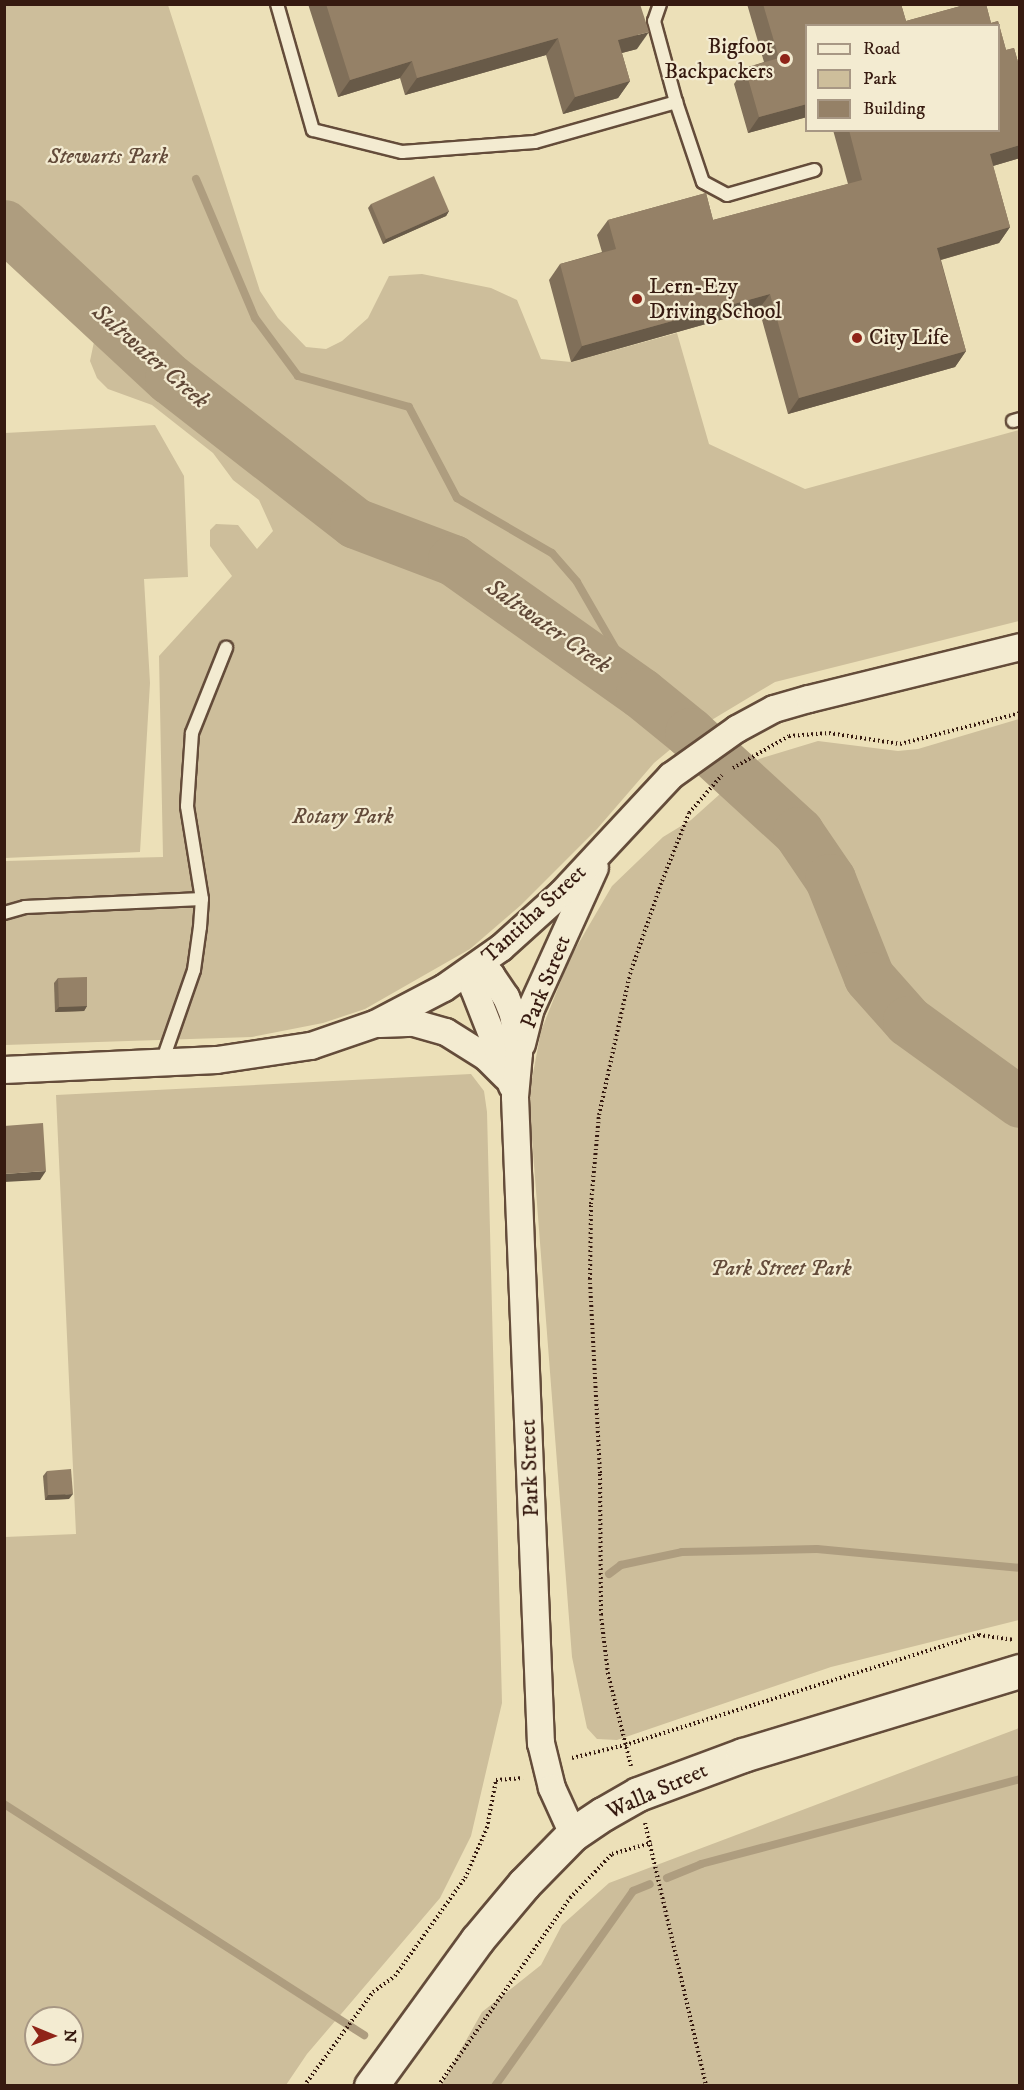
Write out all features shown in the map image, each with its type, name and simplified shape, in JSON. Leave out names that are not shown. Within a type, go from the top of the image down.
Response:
[{"type":"street","name":"Tantitha Street","points":[[4,1070],[269,1054],[312,1046],[375,1024],[476,968],[530,924],[697,754],[774,709],[1020,647]]},
{"type":"street","name":"Park Street","points":[[573,1834],[547,1768],[541,1743],[513,1091],[519,1053],[530,1011],[606,846]]},
{"type":"street","name":"Park Street","points":[[513,1091],[474,989],[476,968],[491,975],[506,997],[513,1014],[519,1053]]},
{"type":"street","points":[[375,1024],[414,1023],[447,1032],[496,1064],[513,1091]]},
{"type":"street","name":"Walla Street","points":[[371,2085],[477,1940],[573,1834],[638,1794],[744,1755],[1020,1671]]},
{"type":"lane","points":[[277,4],[313,130],[402,152],[535,142],[676,102]]},
{"type":"lane","points":[[660,4],[654,21],[676,102],[703,182],[727,195],[814,170]]},
{"type":"lane","points":[[162,1062],[194,970],[202,899],[186,806],[192,733],[226,648]]},
{"type":"lane","points":[[4,913],[25,907],[202,899]]},
{"type":"path","points":[[632,1771],[608,1674],[601,1615],[600,1473],[590,1279],[591,1204],[599,1115],[625,993],[662,881],[689,813],[723,773],[789,736],[829,733],[900,744],[1020,713]]},
{"type":"path","points":[[304,2085],[373,1992],[394,1976],[465,1878],[487,1828],[496,1780],[521,1778],[583,1754],[625,1745],[979,1635],[1020,1641]]},
{"type":"path","points":[[645,1823],[706,2085]]},
{"type":"path","points":[[438,2085],[532,1957],[570,1898],[612,1854],[651,1843]]},
{"type":"green space","points":[[5,5],[168,5],[260,291],[278,318],[306,347],[326,349],[342,341],[368,318],[389,276],[422,274],[491,288],[517,300],[541,359],[571,362],[677,333],[709,444],[805,489],[1019,430],[1019,621],[775,682],[690,733],[654,763],[597,829],[521,905],[470,949],[365,1009],[323,1023],[252,1037],[5,1045],[5,861],[163,857],[159,656],[232,576],[210,546],[210,530],[216,524],[238,525],[257,549],[273,531],[259,500],[233,480],[213,453],[152,405],[108,389],[97,378],[90,361],[95,337],[122,348],[235,455],[271,477],[283,457],[131,326],[5,202]]},
{"type":"green space","points":[[155,425],[184,476],[188,577],[144,579],[150,683],[140,852],[5,858],[5,433]]},
{"type":"green space","name":"Park Street Park","points":[[1019,719],[1019,1620],[831,1667],[617,1740],[597,1739],[587,1728],[572,1657],[531,1126],[531,1084],[541,1031],[570,958],[612,886],[663,837],[691,820],[759,759],[818,741],[898,751],[918,749]]},
{"type":"green space","points":[[471,1074],[484,1091],[487,1112],[502,1703],[471,1836],[440,1898],[307,2054],[286,2085],[5,2085],[5,1537],[76,1534],[56,1095]]},
{"type":"green space","points":[[1019,1728],[1019,2085],[441,2085],[482,2012],[541,1965],[562,1925],[609,1883]]},
{"type":"building","points":[[326,4],[640,4],[649,32],[618,40],[630,81],[575,97],[558,38],[417,78],[412,61],[350,80]]},
{"type":"building","points":[[763,4],[901,4],[906,21],[968,4],[986,4],[991,23],[998,21],[999,24],[805,24],[805,105],[759,117],[745,68],[779,58]]},
{"type":"building","points":[[1000,28],[1006,50],[1014,48],[1020,69],[1020,145],[990,154],[1010,227],[937,248],[966,351],[799,398],[770,294],[582,346],[560,264],[616,249],[608,220],[706,193],[713,220],[862,180],[850,132],[1000,132]]},
{"type":"building","points":[[434,176],[449,211],[386,239],[371,204]]},
{"type":"building","points":[[87,977],[87,1006],[59,1007],[58,978]]},
{"type":"building","points":[[43,1123],[46,1171],[4,1174],[4,1126]]},
{"type":"building","points":[[71,1469],[73,1494],[48,1495],[47,1471]]},
{"type":"waterway","points":[[196,179],[255,318],[298,376],[409,407],[457,498],[552,553],[577,582],[641,693]]},
{"type":"waterway","name":"Saltwater Creek","points":[[4,225],[170,379],[355,523],[453,560],[641,693],[690,733],[798,832],[830,879],[869,977],[908,1021],[1020,1102]]},
{"type":"waterway","points":[[609,1574],[621,1565],[682,1552],[817,1549],[1020,1568]]},
{"type":"waterway","points":[[667,1878],[701,1864],[1020,1779]]},
{"type":"waterway","points":[[4,1804],[364,2035]]},
{"type":"waterway","points":[[495,2086],[633,1891],[650,1884]]},
{"type":"place","name":"Bigfoot Backpackers","points":[[785,59]]},
{"type":"place","name":"Lern-Ezy Driving School","points":[[637,299]]},
{"type":"place","name":"City Life","points":[[857,338]]},
{"type":"park label","name":"Stewarts Park","points":[[108,157]]},
{"type":"park label","name":"Rotary Park","points":[[343,817]]}]
